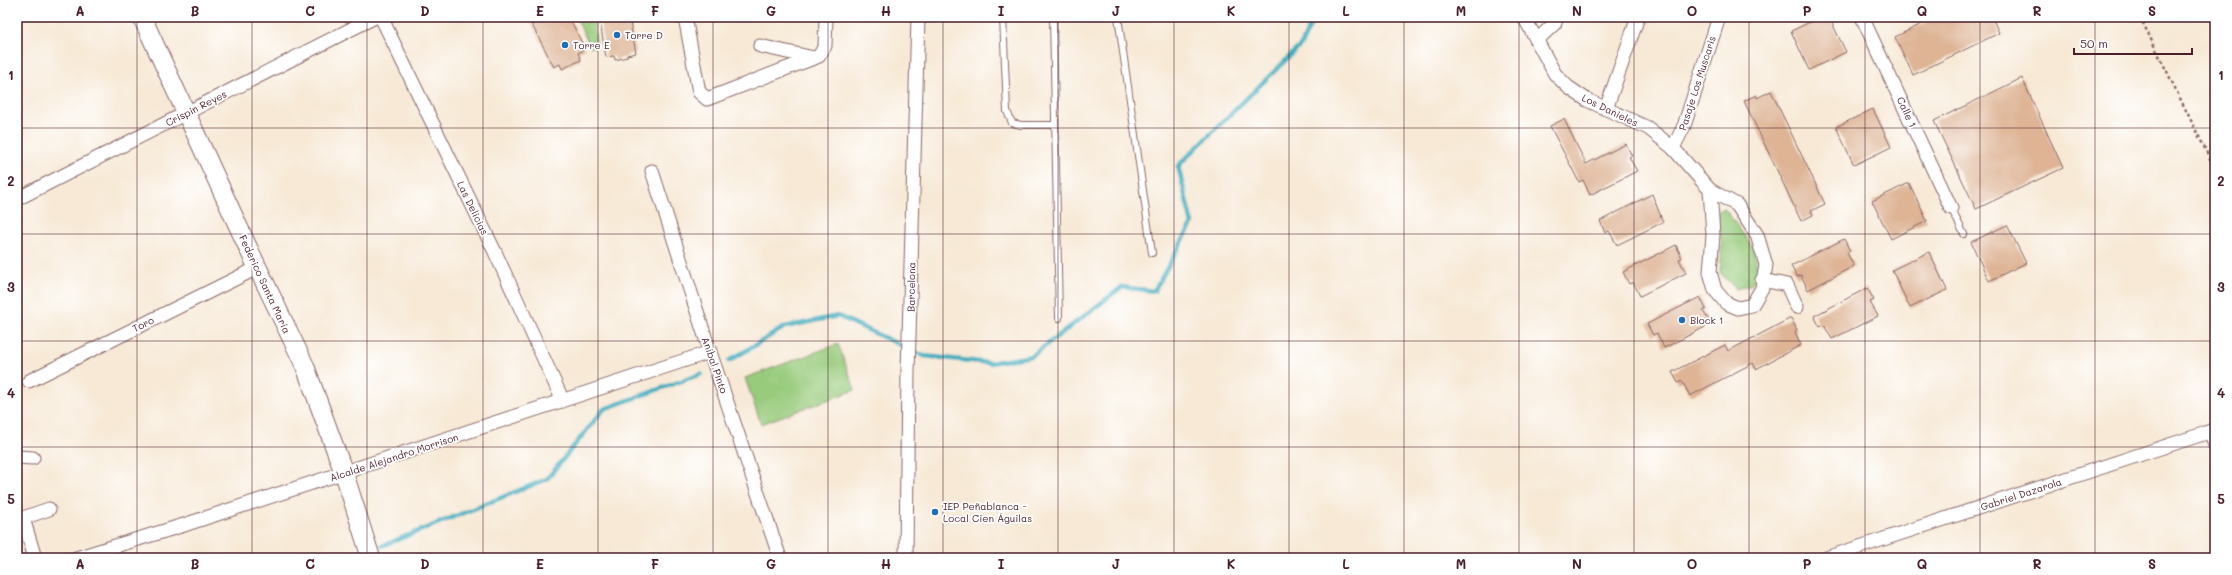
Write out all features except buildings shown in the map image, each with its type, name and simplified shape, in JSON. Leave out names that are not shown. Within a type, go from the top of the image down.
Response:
[{"type":"street","name":"Federico Santa María","points":[[142,17],[257,268],[305,366],[344,473],[371,558]]},
{"type":"street","name":"Crispin Reyes","points":[[17,199],[375,17]]},
{"type":"street","name":"Las Delicias","points":[[381,17],[495,252],[563,401]]},
{"type":"street","points":[[685,17],[697,86],[703,98],[712,98],[814,58],[823,52],[825,46],[826,17]]},
{"type":"street","name":"Barcelona","points":[[906,558],[908,371],[918,17]]},
{"type":"street","name":"Los Danieles","points":[[1524,17],[1555,74],[1568,87],[1587,100],[1648,128],[1674,148],[1710,190]]},
{"type":"street","points":[[1537,40],[1555,23],[1557,17]]},
{"type":"street","points":[[1606,109],[1638,17]]},
{"type":"street","name":"Pasaje Los Muscaris","points":[[1674,148],[1684,126],[1719,17]]},
{"type":"street","name":"Calle 1","points":[[1862,17],[1951,208]]},
{"type":"street","points":[[760,46],[814,58]]},
{"type":"street","name":"Aníbal Pinto","points":[[652,171],[710,352],[780,558]]},
{"type":"street","points":[[1710,190],[1737,205],[1757,235],[1766,265],[1762,280],[1762,288],[1752,305],[1738,308],[1726,303],[1715,290],[1710,272],[1712,235],[1710,190]]},
{"type":"street","name":"Toro","points":[[29,380],[257,268]]},
{"type":"street","points":[[1762,280],[1787,285],[1797,307]]},
{"type":"street","name":"Alcalde Alejandro Morrison","points":[[76,558],[184,525],[710,352]]},
{"type":"street","points":[[2212,430],[2215,445]]},
{"type":"street","name":"Gabriel Dazarola","points":[[1826,558],[2212,430]]},
{"type":"street","points":[[17,457],[33,458]]},
{"type":"street","points":[[35,558],[20,517],[49,509]]},
{"type":"lane","points":[[1003,17],[1007,111],[1009,117],[1012,122],[1021,126],[1054,125]]},
{"type":"lane","points":[[1053,17],[1059,318]]},
{"type":"lane","points":[[1118,17],[1152,253]]},
{"type":"lane","points":[[1951,208],[1964,234]]},
{"type":"path","points":[[2140,17],[2213,165]]},
{"type":"green space","points":[[576,17],[593,17],[597,47],[590,47]]},
{"type":"green space","points":[[1724,208],[1752,246],[1758,268],[1752,284],[1736,289],[1720,273],[1722,245],[1717,212]]},
{"type":"green space","points":[[838,344],[855,390],[761,424],[745,378]]},
{"type":"waterway","points":[[729,361],[785,327],[838,316],[924,356],[990,363],[1032,356],[1122,287],[1154,291],[1192,224],[1178,166],[1301,45],[1314,17]]},
{"type":"waterway","points":[[382,546],[547,479],[604,409],[701,374]]},
{"type":"waterway","points":[[348,558],[356,556]]},
{"type":"place","name":"Torre D","points":[[617,35]]},
{"type":"place","name":"Torre E","points":[[565,45]]},
{"type":"place","name":"Block 1","points":[[1682,320]]},
{"type":"place","name":"IEP Peñablanca - Local Cien Águilas","points":[[935,512]]}]
